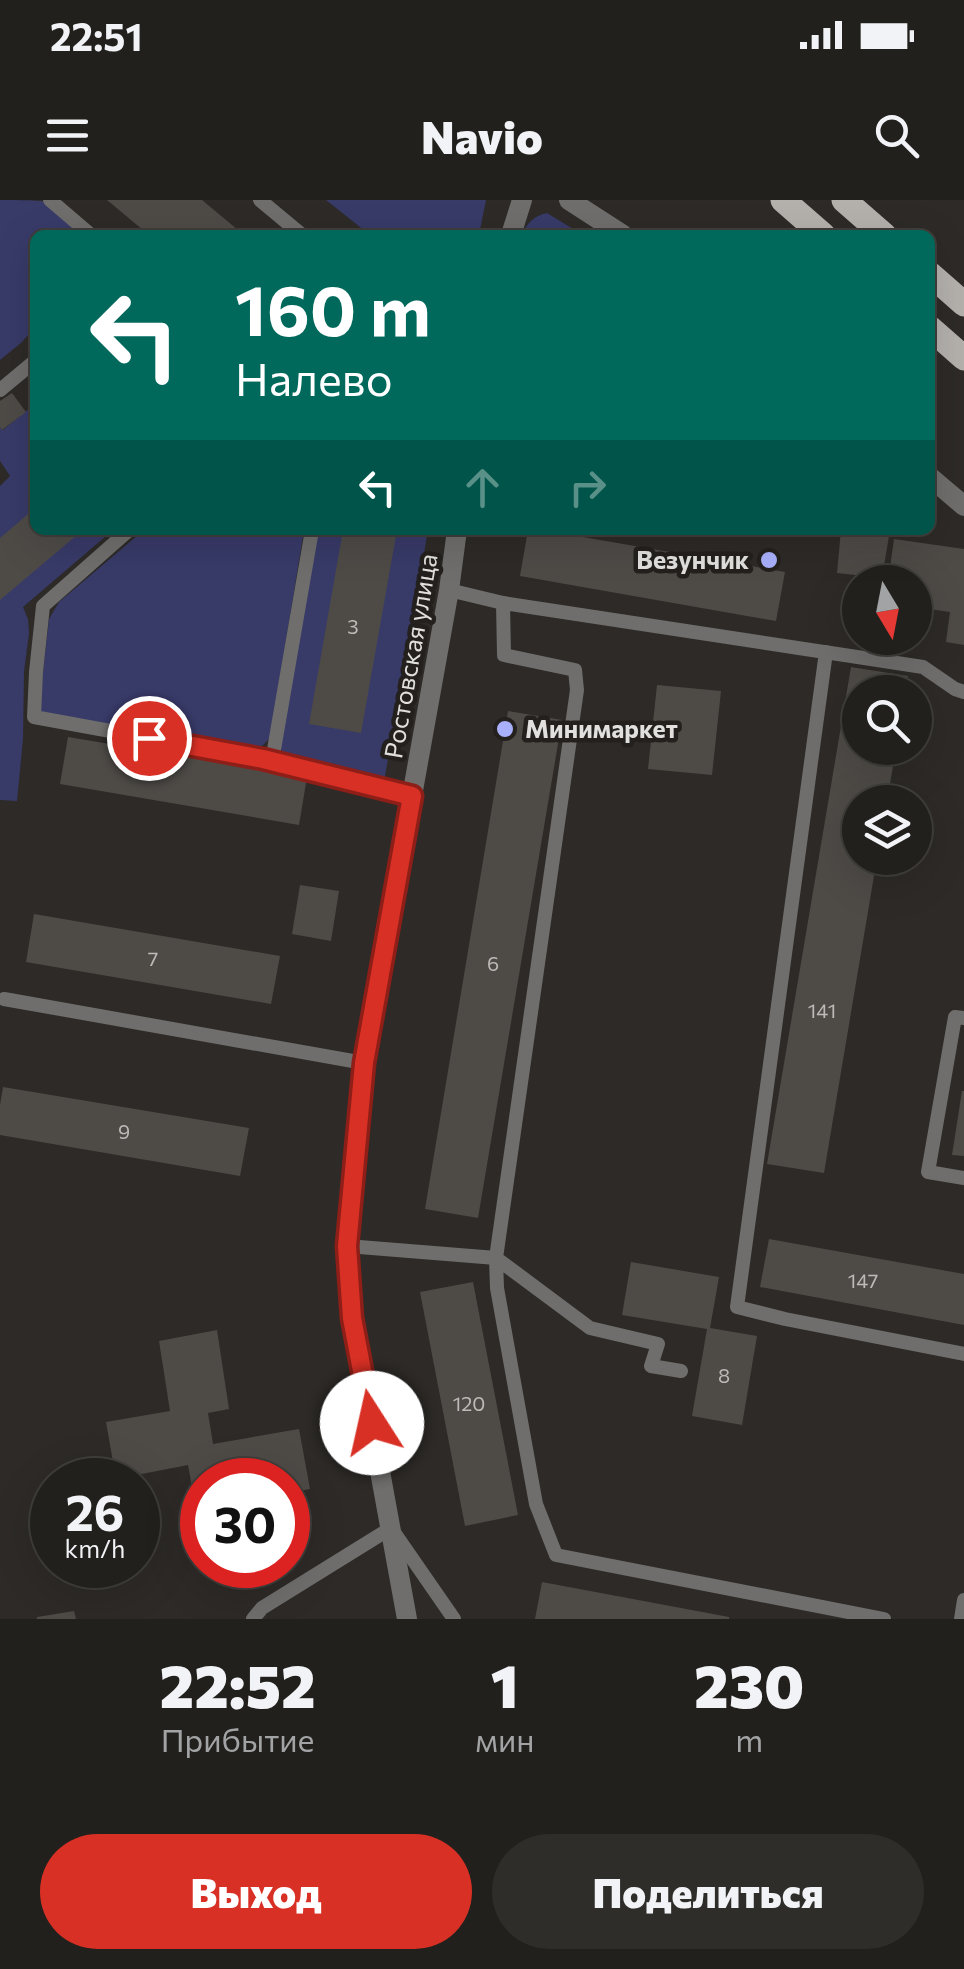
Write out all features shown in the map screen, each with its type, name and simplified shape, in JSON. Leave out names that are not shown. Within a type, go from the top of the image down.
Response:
[{"type":"main road","points":[[782,200],[817,230]]},
{"type":"main road","points":[[844,200],[878,230]]},
{"type":"main road","points":[[935,278],[964,304]]},
{"type":"main road","points":[[935,332],[964,358]]},
{"type":"street","points":[[513,230],[522,200]]},
{"type":"street","points":[[570,200],[615,230]]},
{"type":"street","points":[[935,480],[964,506]]},
{"type":"street","name":"Ростовская улица","points":[[407,1619],[352,1318],[347,1246],[364,1063],[456,535]]},
{"type":"lane","points":[[50,200],[85,230]]},
{"type":"lane","points":[[260,200],[296,230]]},
{"type":"lane","points":[[0,390],[30,365]]},
{"type":"lane","points":[[123,535],[43,606],[34,717],[272,761],[412,796]]},
{"type":"lane","points":[[272,761],[311,535]]},
{"type":"lane","points":[[449,590],[503,603],[923,667],[964,692]]},
{"type":"lane","points":[[503,603],[504,655],[575,670],[577,690],[496,1258],[497,1288],[536,1504],[556,1555],[884,1619]]},
{"type":"lane","points":[[826,652],[737,1307],[964,1354]]},
{"type":"lane","points":[[4,999],[364,1063]]},
{"type":"lane","points":[[964,1018],[955,1017],[928,1172],[964,1178]]},
{"type":"lane","points":[[347,1246],[496,1258],[590,1328],[658,1344],[651,1366],[681,1371]]},
{"type":"lane","points":[[253,1619],[262,1608],[390,1528],[454,1619]]},
{"type":"lane","points":[[961,1619],[964,1600]]},
{"type":"shaded area","points":[[0,200],[42,201],[74,230],[30,230],[30,333],[0,360]]},
{"type":"shaded area","points":[[326,200],[486,200],[480,230],[364,230]]},
{"type":"shaded area","points":[[547,213],[575,230],[525,230],[538,216]]},
{"type":"shaded area","points":[[30,408],[30,535],[107,535],[23,607],[29,633],[17,801],[0,800],[0,486],[10,476],[0,461],[0,427],[3,430]]},
{"type":"shaded area","points":[[138,535],[303,535],[270,738],[261,747],[247,751],[43,714],[39,708],[49,619],[59,602]]},
{"type":"shaded area","points":[[316,535],[427,535],[384,782],[290,760],[282,753],[280,744]]},
{"type":"building","points":[[107,200],[202,200],[238,230],[143,230]]},
{"type":"building","points":[[12,393],[26,412],[2,430],[0,401]]},
{"type":"building","points":[[30,512],[30,535],[77,535],[0,600],[0,538]]},
{"type":"building","points":[[342,535],[396,535],[361,733],[309,724]]},
{"type":"building","points":[[527,535],[571,535],[785,572],[776,621],[520,576]]},
{"type":"building","points":[[841,535],[889,535],[884,565],[842,565],[842,574],[837,573]]},
{"type":"building","points":[[894,539],[964,549],[964,645],[946,642],[950,612],[932,609],[932,565],[890,565]]},
{"type":"building","points":[[851,667],[902,675],[850,675]]},
{"type":"building","points":[[657,685],[721,691],[712,775],[648,769]]},
{"type":"building","points":[[508,711],[562,720],[478,1218],[425,1209]]},
{"type":"building","points":[[842,720],[842,765],[893,765],[890,785],[842,785],[842,875],[874,875],[824,1173],[767,1164]]},
{"type":"building","points":[[68,737],[307,777],[299,825],[60,784]]},
{"type":"building","points":[[300,885],[339,891],[331,941],[292,934]]},
{"type":"building","points":[[34,914],[280,956],[271,1004],[26,962]]},
{"type":"building","points":[[3,1087],[249,1128],[240,1176],[0,1135]]},
{"type":"building","points":[[964,1091],[964,1156],[952,1155]]},
{"type":"building","points":[[769,1239],[964,1274],[964,1325],[760,1287]]},
{"type":"building","points":[[631,1262],[719,1277],[710,1328],[757,1336],[742,1425],[692,1416],[707,1329],[622,1315]]},
{"type":"building","points":[[473,1282],[518,1515],[465,1526],[420,1292]]},
{"type":"building","points":[[217,1330],[229,1409],[208,1413],[213,1444],[299,1429],[304,1458],[180,1458],[180,1467],[160,1470],[160,1458],[112,1458],[106,1422],[170,1411],[159,1341]]},
{"type":"building","points":[[542,1582],[729,1617],[729,1619],[535,1619]]},
{"type":"building","points":[[74,1611],[76,1619],[37,1619],[37,1617]]},
{"type":"place","name":"Везунчик","points":[[769,560]]},
{"type":"place","name":"Минимаркет","points":[[505,729]]},
{"type":"route","points":[[149,738],[263,759],[412,796],[364,1063],[347,1246],[352,1318],[372,1423]]}]
